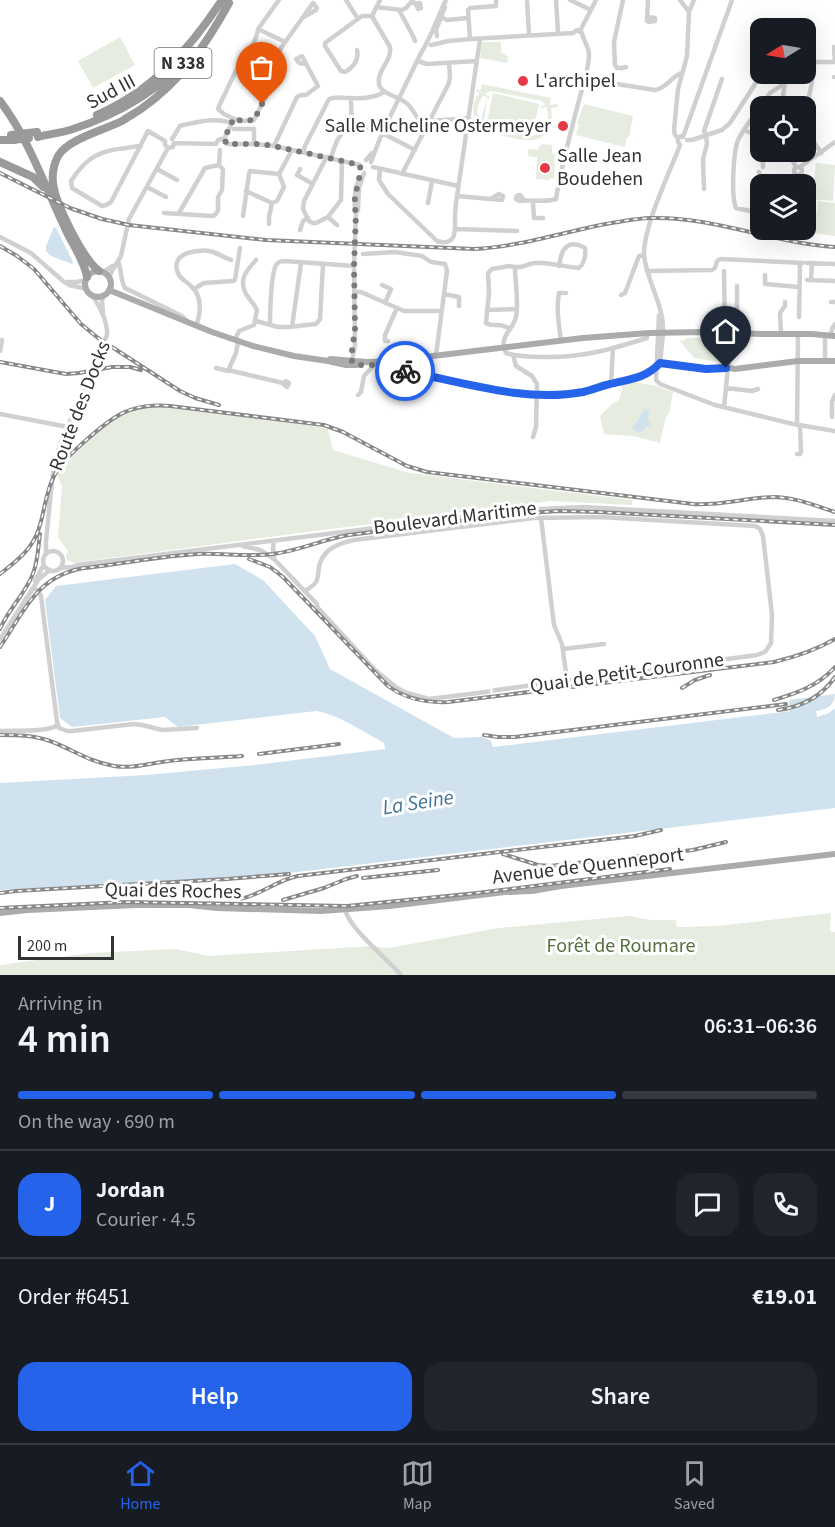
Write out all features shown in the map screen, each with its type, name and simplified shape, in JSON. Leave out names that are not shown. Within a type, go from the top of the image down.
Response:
[{"type":"highway","name":"Sud III","points":[[12,137],[69,130],[119,110],[144,95],[189,58],[211,30],[227,1]]},
{"type":"highway","points":[[57,205],[52,176],[59,155],[65,147],[122,121],[160,94],[201,50],[215,29],[227,1]]},
{"type":"highway","points":[[0,94],[23,130],[55,198],[72,244],[83,263],[87,278]]},
{"type":"highway","points":[[0,101],[24,140],[79,246],[93,266],[101,272]]},
{"type":"highway","name":"N 338","points":[[0,135],[12,137]]},
{"type":"highway","name":"N 338","points":[[0,140],[12,137]]},
{"type":"highway","points":[[0,162],[33,177],[57,205]]},
{"type":"main road","points":[[101,272],[110,278],[111,284],[107,293],[98,297],[89,292],[87,278],[92,273],[101,272]]},
{"type":"main road","points":[[107,293],[237,341],[294,356],[345,363],[648,333],[830,336]]},
{"type":"main road","points":[[725,334],[730,343],[728,368],[798,361],[835,361]]},
{"type":"main road","points":[[363,362],[393,360]]},
{"type":"main road","name":"Avenue de Quenneport","points":[[345,909],[532,891],[564,885],[835,854]]},
{"type":"main road","name":"Quai des Roches","points":[[0,913],[136,905],[189,905],[312,911],[345,909]]},
{"type":"street","points":[[234,123],[218,109],[219,106],[243,55],[249,51],[258,29],[279,0]]},
{"type":"street","points":[[346,0],[358,19]]},
{"type":"street","points":[[380,0],[373,16],[374,22],[391,49],[379,78],[380,85],[384,92],[407,103],[426,128]]},
{"type":"street","points":[[363,172],[370,172],[370,163],[382,133],[418,60],[434,40],[447,0]]},
{"type":"street","points":[[434,40],[436,20],[447,0]]},
{"type":"street","points":[[470,39],[468,10],[496,6],[496,0]]},
{"type":"street","points":[[527,0],[529,36]]},
{"type":"street","points":[[556,0],[558,33]]},
{"type":"street","points":[[570,0],[591,10]]},
{"type":"street","points":[[578,35],[596,0]]},
{"type":"street","points":[[623,0],[614,49],[617,68],[626,67]]},
{"type":"street","points":[[647,17],[648,0]]},
{"type":"street","points":[[680,0],[689,12]]},
{"type":"street","points":[[694,0],[689,12],[687,56],[676,101],[675,135],[692,140],[722,130],[730,123],[755,84]]},
{"type":"street","points":[[732,0],[683,138],[678,142],[681,145],[655,209],[645,243],[644,255],[647,271],[662,316],[656,380],[660,384],[707,403],[799,425],[835,431]]},
{"type":"street","points":[[376,7],[399,10],[414,2]]},
{"type":"street","points":[[399,10],[414,41]]},
{"type":"street","points":[[357,50],[358,56],[353,66],[345,72],[341,71],[325,43],[362,16],[373,16]]},
{"type":"street","points":[[441,17],[447,20],[468,18]]},
{"type":"street","points":[[220,150],[226,148],[225,141],[234,123],[254,120],[277,73],[273,64],[302,18]]},
{"type":"street","points":[[258,29],[285,42]]},
{"type":"street","points":[[434,40],[449,41],[558,33],[578,35],[585,41],[589,52],[585,79],[564,158],[556,199],[533,202],[524,200]]},
{"type":"street","points":[[380,169],[379,180],[388,194],[438,241],[450,241],[456,229],[458,186],[480,39]]},
{"type":"street","points":[[816,62],[835,62],[835,47]]},
{"type":"street","points":[[243,55],[276,70]]},
{"type":"street","points":[[418,60],[427,64],[477,61]]},
{"type":"street","points":[[402,174],[450,80],[449,63]]},
{"type":"street","points":[[274,146],[297,97],[306,95],[318,86],[305,64]]},
{"type":"street","points":[[585,79],[655,90],[664,87],[675,75],[681,73]]},
{"type":"street","points":[[704,189],[704,159],[707,144],[704,131],[722,79]]},
{"type":"street","points":[[768,96],[783,84]]},
{"type":"street","points":[[811,84],[807,118],[809,132],[821,153]]},
{"type":"street","points":[[303,152],[329,99],[335,97],[362,98],[384,92]]},
{"type":"street","points":[[351,102],[352,125]]},
{"type":"street","points":[[430,121],[469,118]]},
{"type":"street","points":[[110,278],[122,251],[129,219],[168,148],[173,147],[173,141],[180,126],[214,120],[254,129]]},
{"type":"street","points":[[750,122],[735,147],[733,194],[736,208],[750,211]]},
{"type":"street","points":[[254,144],[254,129],[258,124]]},
{"type":"street","points":[[342,160],[341,200],[328,217],[313,223],[303,206],[304,201],[330,157],[339,136],[352,125],[369,128],[373,126]]},
{"type":"street","points":[[744,130],[750,133]]},
{"type":"street","points":[[141,146],[112,149],[97,154],[81,166],[71,181],[72,188],[102,206],[111,202],[141,146],[148,131],[165,141],[168,139],[216,144]]},
{"type":"street","points":[[382,133],[415,150]]},
{"type":"street","points":[[216,144],[218,140],[274,146],[360,165],[370,163],[380,169],[458,186]]},
{"type":"street","points":[[165,141],[168,148]]},
{"type":"street","points":[[794,174],[797,169],[835,142]]},
{"type":"street","points":[[164,213],[215,215],[218,211],[218,197],[223,181],[223,169],[219,165],[220,150],[216,144]]},
{"type":"street","points":[[270,224],[268,217],[272,204],[277,201],[284,187],[279,174],[292,150]]},
{"type":"street","points":[[793,162],[797,169]]},
{"type":"street","points":[[179,213],[205,168],[219,165]]},
{"type":"street","points":[[358,395],[361,392],[363,362],[352,344],[354,343],[356,213],[363,172],[360,165]]},
{"type":"street","points":[[157,169],[177,180]]},
{"type":"street","points":[[300,170],[297,175],[313,184]]},
{"type":"street","points":[[243,216],[250,171],[279,174]]},
{"type":"street","points":[[428,203],[432,181]]},
{"type":"street","points":[[147,186],[166,197]]},
{"type":"street","points":[[246,190],[272,204]]},
{"type":"street","points":[[457,196],[502,200]]},
{"type":"street","points":[[533,202],[534,218],[543,218]]},
{"type":"street","points":[[328,217],[337,225]]},
{"type":"street","points":[[300,230],[303,221],[308,218]]},
{"type":"street","points":[[456,229],[517,231]]},
{"type":"street","points":[[0,237],[31,253],[69,285],[89,292],[103,315]]},
{"type":"street","points":[[510,329],[503,324],[487,325],[485,321],[489,271],[509,266],[522,268],[536,263],[559,266],[578,268],[581,267],[585,248],[571,244],[566,247],[561,254],[559,266]]},
{"type":"street","points":[[194,289],[204,283],[235,280],[240,248]]},
{"type":"street","points":[[196,326],[200,300],[194,289],[179,276],[176,264],[181,255],[187,252],[211,251],[231,260]]},
{"type":"street","points":[[363,254],[395,252],[422,256],[431,262],[445,264],[447,271],[436,355]]},
{"type":"street","points":[[621,296],[625,293],[639,256],[644,255]]},
{"type":"street","points":[[647,271],[712,270],[720,259],[835,264]]},
{"type":"street","points":[[228,370],[236,352],[239,331],[254,325],[256,321],[257,310],[243,284],[244,274],[256,260]]},
{"type":"street","points":[[270,324],[276,264],[285,261],[354,266]]},
{"type":"street","points":[[101,272],[117,263]]},
{"type":"street","points":[[117,263],[121,266],[125,288],[182,316],[187,322]]},
{"type":"street","points":[[292,327],[301,263]]},
{"type":"street","points":[[799,317],[799,287],[805,280],[805,263]]},
{"type":"street","points":[[805,263],[805,280]]},
{"type":"street","points":[[256,321],[278,327],[316,324],[323,282],[323,264]]},
{"type":"street","points":[[515,267],[516,318],[505,336],[506,353],[534,357],[587,355],[647,338],[648,333],[657,327],[660,314]]},
{"type":"street","points":[[724,271],[725,334]]},
{"type":"street","points":[[765,275],[765,284],[799,287]]},
{"type":"street","points":[[63,281],[77,282],[87,278]]},
{"type":"street","points":[[805,280],[835,281]]},
{"type":"street","points":[[382,285],[391,289],[385,303]]},
{"type":"street","points":[[737,286],[737,333]]},
{"type":"street","points":[[354,292],[362,292],[404,310],[442,310]]},
{"type":"street","name":"Route des Docks","points":[[46,554],[57,453],[106,338],[107,327],[102,301],[107,293]]},
{"type":"street","points":[[561,341],[557,303],[559,293],[566,293]]},
{"type":"street","points":[[444,294],[459,297],[459,306]]},
{"type":"street","points":[[781,334],[780,313],[785,302]]},
{"type":"street","points":[[388,341],[385,341],[385,335],[397,308]]},
{"type":"street","points":[[487,310],[516,309]]},
{"type":"street","points":[[825,361],[834,326]]},
{"type":"street","points":[[797,454],[801,452],[798,334]]},
{"type":"street","points":[[0,351],[2,340]]},
{"type":"street","points":[[610,384],[613,348]]},
{"type":"street","points":[[513,355],[517,367],[535,379],[536,427],[533,437]]},
{"type":"street","points":[[393,360],[396,369]]},
{"type":"street","points":[[345,363],[363,362],[473,386],[537,395],[584,392],[633,380],[659,365],[706,369],[728,368],[724,407]]},
{"type":"street","points":[[216,368],[284,383]]},
{"type":"street","points":[[726,388],[752,392],[758,390]]},
{"type":"street","points":[[832,417],[832,402],[835,395]]},
{"type":"street","points":[[0,414],[68,427]]},
{"type":"street","name":"Boulevard Maritime","points":[[60,568],[521,510],[568,507],[835,521]]},
{"type":"street","name":"Quai de Petit-Couronne","points":[[497,690],[567,680],[614,678],[675,666],[757,655],[765,652],[771,643],[772,615],[762,536],[758,527],[600,517],[541,518]]},
{"type":"street","points":[[305,591],[317,579],[320,562],[326,553],[344,542],[541,518],[554,625],[563,649],[567,680]]},
{"type":"street","name":"Route des Docks","points":[[47,533],[54,551]]},
{"type":"street","points":[[274,541],[274,559]]},
{"type":"street","points":[[266,553],[267,542]]},
{"type":"street","points":[[241,545],[266,553],[274,559],[390,683],[407,693],[429,699],[486,692]]},
{"type":"street","points":[[0,639],[27,596],[44,564],[46,554],[54,551],[60,554],[63,560],[60,568],[50,570],[39,579],[27,596]]},
{"type":"street","name":"Boulevard Maritime","points":[[63,560],[77,565]]},
{"type":"street","points":[[44,564],[50,570]]},
{"type":"street","points":[[34,588],[41,596],[59,728],[72,732],[134,724],[162,730],[197,728]]},
{"type":"street","points":[[563,649],[604,644]]},
{"type":"street","points":[[0,731],[48,729],[58,725]]},
{"type":"street","points":[[345,909],[348,918],[357,930],[401,975]]},
{"type":"green space","points":[[120,37],[135,65],[93,88],[78,61]]},
{"type":"green space","points":[[482,42],[501,42],[501,52],[508,57],[507,63],[480,58]]},
{"type":"green space","points":[[482,84],[551,98],[550,105],[558,104],[558,107],[551,108],[552,119],[546,134],[542,137],[531,140],[515,138],[487,132],[478,124],[473,109],[479,93],[476,91],[477,89],[480,91]],"holes":[[[491,91],[542,101],[545,105],[541,108],[546,107],[548,113],[547,123],[542,131],[533,136],[491,126],[490,128],[482,122],[479,118],[478,114],[480,101],[483,96],[487,97],[481,120],[484,120],[487,98],[490,97],[485,94]]]},
{"type":"green space","points":[[493,93],[539,104],[533,132],[487,122]]},
{"type":"green space","points":[[584,104],[633,116],[625,147],[576,135],[579,124],[577,123]]},
{"type":"green space","name":"Salle Jean Boudehen","points":[[541,144],[552,145],[552,154],[555,154],[554,178],[550,180],[536,179],[537,157],[528,156],[528,149],[538,150]]},
{"type":"green space","points":[[816,163],[835,165],[833,201],[816,199]]},
{"type":"green space","points":[[818,201],[835,203],[835,236],[816,233]]},
{"type":"green space","points":[[709,337],[709,342],[716,343],[724,355],[724,362],[719,366],[717,362],[694,358],[680,341],[686,338]]},
{"type":"green space","points":[[634,382],[673,392],[660,443],[633,436],[604,434],[600,416],[619,400],[621,384]]},
{"type":"green space","points":[[150,407],[314,426],[328,429],[333,450],[409,473],[632,500],[632,505],[551,501],[74,563],[67,560],[68,551],[58,537],[62,486],[57,475],[100,430],[121,416]]},
{"type":"green space","name":"Forêt de Roumare","points":[[831,913],[830,931],[835,932],[835,975],[0,975],[0,965],[90,953],[176,949],[208,956],[372,946],[389,948],[499,928],[629,916],[651,920],[676,920],[677,927],[717,926]]},
{"type":"water","points":[[54,227],[72,264],[51,256],[46,251]]},
{"type":"water","points":[[645,409],[650,412],[647,419],[651,424],[639,433],[632,428]]},
{"type":"water","name":"La Seine","points":[[235,564],[263,580],[315,636],[330,669],[454,738],[482,737],[491,741],[493,747],[790,711],[789,700],[835,694],[829,706],[816,711],[817,717],[835,708],[835,808],[289,873],[0,890],[0,783],[146,775],[255,765],[385,749],[384,743],[351,724],[316,711],[178,727],[165,717],[72,727],[60,718],[45,600],[56,586]]},
{"type":"tunnel","points":[[486,692],[497,690]]},
{"type":"railway","points":[[0,173],[70,208],[102,219],[129,225],[266,240],[474,249],[518,244],[606,224],[650,218],[697,221],[812,245],[835,247]]},
{"type":"railway","points":[[0,246],[34,269],[81,324],[98,338],[180,391],[219,405]]},
{"type":"railway","points":[[0,362],[66,374],[112,367],[130,367],[141,370]]},
{"type":"railway","points":[[0,574],[19,558],[34,540],[51,482],[68,458],[94,433],[122,413],[156,405],[324,425],[343,432],[407,466],[427,472],[693,504],[776,497],[835,512]]},
{"type":"railway","points":[[0,647],[24,609],[43,587],[68,572],[84,568],[184,555],[272,554],[349,535],[514,514],[559,511],[835,525]]},
{"type":"railway","points":[[0,629],[32,576],[37,561],[40,534]]},
{"type":"railway","points":[[249,559],[270,567],[283,577],[388,686],[409,697],[431,702],[448,702],[774,662],[805,653],[835,639]]},
{"type":"railway","points":[[774,700],[814,684],[835,667]]},
{"type":"railway","points":[[682,688],[710,675]]},
{"type":"railway","points":[[778,710],[810,700],[824,690],[835,677]]},
{"type":"railway","points":[[484,735],[515,737],[786,704]]},
{"type":"railway","points":[[0,735],[44,739],[96,761],[121,767],[178,760],[242,756]]},
{"type":"railway","points":[[259,754],[339,744]]},
{"type":"railway","points":[[240,899],[298,876],[635,836],[661,830]]},
{"type":"railway","points":[[503,854],[538,865],[550,866],[693,850],[726,842]]},
{"type":"railway","points":[[0,908],[126,902],[347,906],[477,893],[670,869]]},
{"type":"railway","points":[[363,878],[438,870]]},
{"type":"railway","points":[[0,893],[289,874]]},
{"type":"railway","points":[[283,900],[357,876]]},
{"type":"way so far","points":[[262,104],[254,120],[242,121],[234,118],[224,139],[227,144],[274,146],[360,165],[362,171],[355,193],[355,329],[351,358],[357,365],[379,365],[405,371]]},
{"type":"place","name":"L'archipel","points":[[523,81]]},
{"type":"place","name":"Salle Micheline Ostermeyer","points":[[563,126]]},
{"type":"place","name":"Salle Jean Boudehen","points":[[545,168]]},
{"type":"route","points":[[405,371],[473,386],[520,393],[558,395],[584,392],[633,380],[660,363],[706,369],[726,368]]}]
